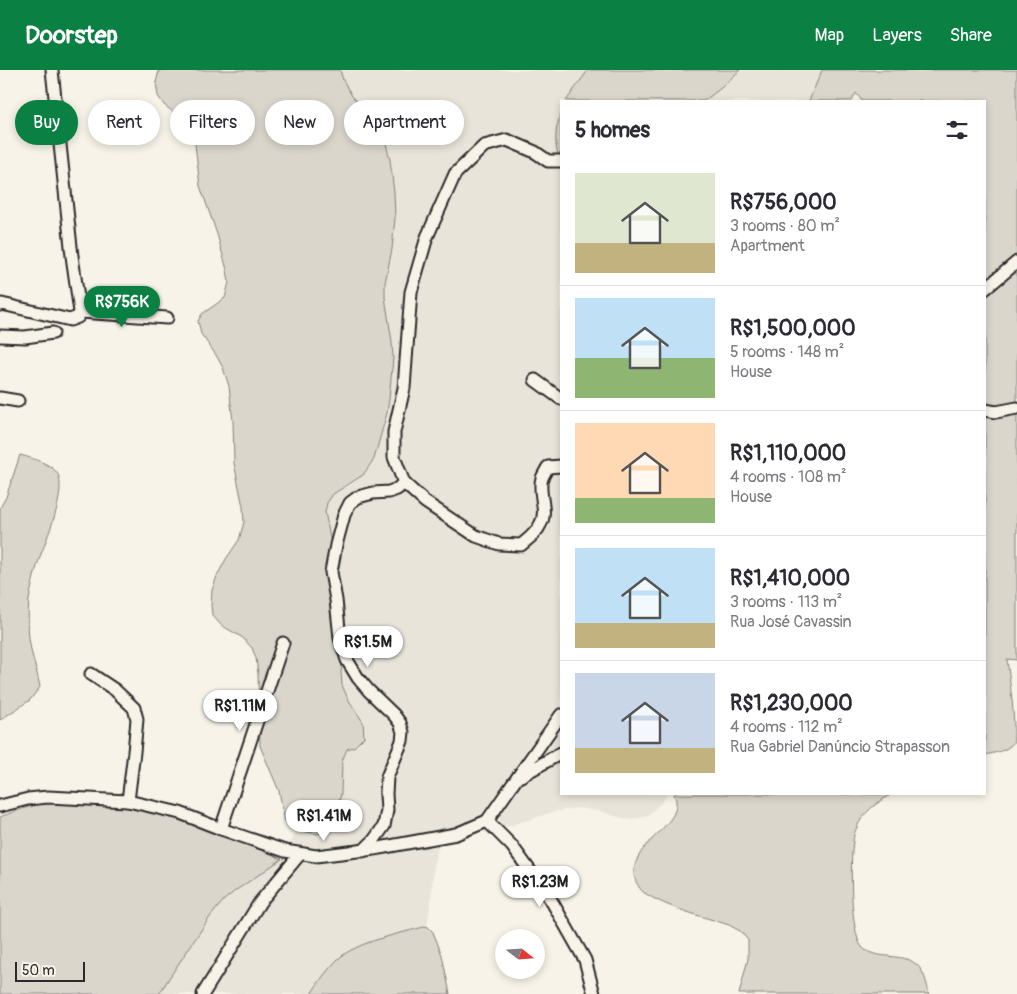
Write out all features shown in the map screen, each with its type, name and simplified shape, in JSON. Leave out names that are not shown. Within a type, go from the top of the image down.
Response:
[{"type":"street","points":[[0,305],[70,320],[78,317],[80,312],[72,256],[52,70]]},
{"type":"street","points":[[560,161],[548,161],[535,152],[507,140],[484,146],[455,174],[427,237],[411,292],[404,388],[394,432],[394,456],[404,483],[425,502],[476,536],[499,544],[521,545],[542,524],[544,511],[541,495],[542,479],[548,467],[560,466]]},
{"type":"street","points":[[986,288],[1017,262]]},
{"type":"street","points":[[80,312],[167,318]]},
{"type":"street","points":[[0,336],[25,337],[53,333]]},
{"type":"street","points":[[535,380],[560,398]]},
{"type":"street","points":[[0,398],[18,401]]},
{"type":"street","points":[[986,410],[996,412],[1017,408]]},
{"type":"street","points":[[363,850],[374,840],[384,826],[387,810],[387,777],[402,741],[403,732],[400,723],[394,715],[369,691],[347,660],[340,638],[331,572],[344,515],[350,503],[358,497],[373,493],[389,492],[397,489],[404,483]]},
{"type":"street","points":[[221,829],[283,643]]},
{"type":"street","points":[[91,674],[115,690],[134,708],[137,719],[128,801]]},
{"type":"street","points":[[0,806],[28,799],[48,797],[128,801],[180,813],[285,851],[316,856],[363,850],[456,834],[487,821],[560,716]]},
{"type":"street","points":[[518,778],[560,754]]},
{"type":"street","points":[[487,821],[512,846],[551,900],[585,960],[594,994]]},
{"type":"street","points":[[203,994],[260,902],[300,854]]},
{"type":"shaded area","points":[[159,70],[340,70],[343,80],[356,100],[344,100],[344,145],[386,145],[390,160],[395,218],[392,249],[385,283],[393,358],[387,413],[374,459],[363,475],[333,494],[327,503],[325,512],[331,543],[344,644],[341,673],[342,685],[348,699],[363,722],[364,737],[354,747],[347,749],[342,761],[341,794],[336,815],[325,832],[317,834],[297,830],[285,821],[279,791],[260,746],[256,658],[252,648],[243,638],[221,625],[212,615],[211,605],[212,590],[217,576],[239,540],[244,522],[243,507],[234,463],[233,422],[229,386],[216,355],[201,334],[198,321],[202,314],[225,298],[229,282],[217,234],[200,186],[195,145],[255,145],[255,100],[170,100],[170,110],[158,96],[156,83]]},
{"type":"shaded area","points":[[340,70],[588,70],[567,100],[560,100],[558,123],[560,150],[560,795],[667,795],[648,815],[641,818],[626,819],[599,811],[578,808],[553,812],[493,831],[461,834],[447,838],[438,848],[434,862],[427,926],[372,941],[318,984],[311,994],[159,994],[210,917],[223,901],[282,859],[297,830],[317,834],[341,794],[342,761],[363,722],[348,699],[342,685],[341,673],[344,644],[331,543],[325,512],[327,503],[333,494],[363,475],[374,459],[387,413],[393,358],[385,283],[392,249],[395,218],[394,192],[386,145],[464,145],[464,100],[356,100]]},
{"type":"shaded area","points":[[588,70],[740,70],[705,100],[567,100]]},
{"type":"shaded area","points":[[740,70],[822,70],[809,100],[705,100]]},
{"type":"shaded area","points":[[822,70],[1017,70],[1017,660],[1007,659],[1014,737],[1013,743],[1004,750],[986,755],[986,100],[861,100],[856,93],[852,100],[809,100]]},
{"type":"shaded area","points":[[560,117],[560,161],[557,151],[557,126]]},
{"type":"shaded area","points":[[20,455],[42,462],[53,468],[59,477],[60,486],[57,509],[37,566],[29,600],[29,638],[40,687],[30,700],[0,720],[0,508],[6,497]]},
{"type":"shaded area","points":[[674,795],[890,795],[867,812],[854,834],[851,880],[855,928],[858,939],[865,950],[877,955],[907,959],[919,966],[929,994],[739,994],[748,959],[748,940],[740,931],[729,925],[662,903],[643,892],[635,880],[636,863],[641,852],[667,824],[676,805]]},
{"type":"shaded area","points":[[59,800],[122,801],[212,827],[282,859],[223,901],[210,917],[159,994],[0,994],[0,817],[29,807]]},
{"type":"shaded area","points":[[427,926],[433,932],[442,955],[450,994],[311,994],[330,968],[346,953],[379,939]]}]
